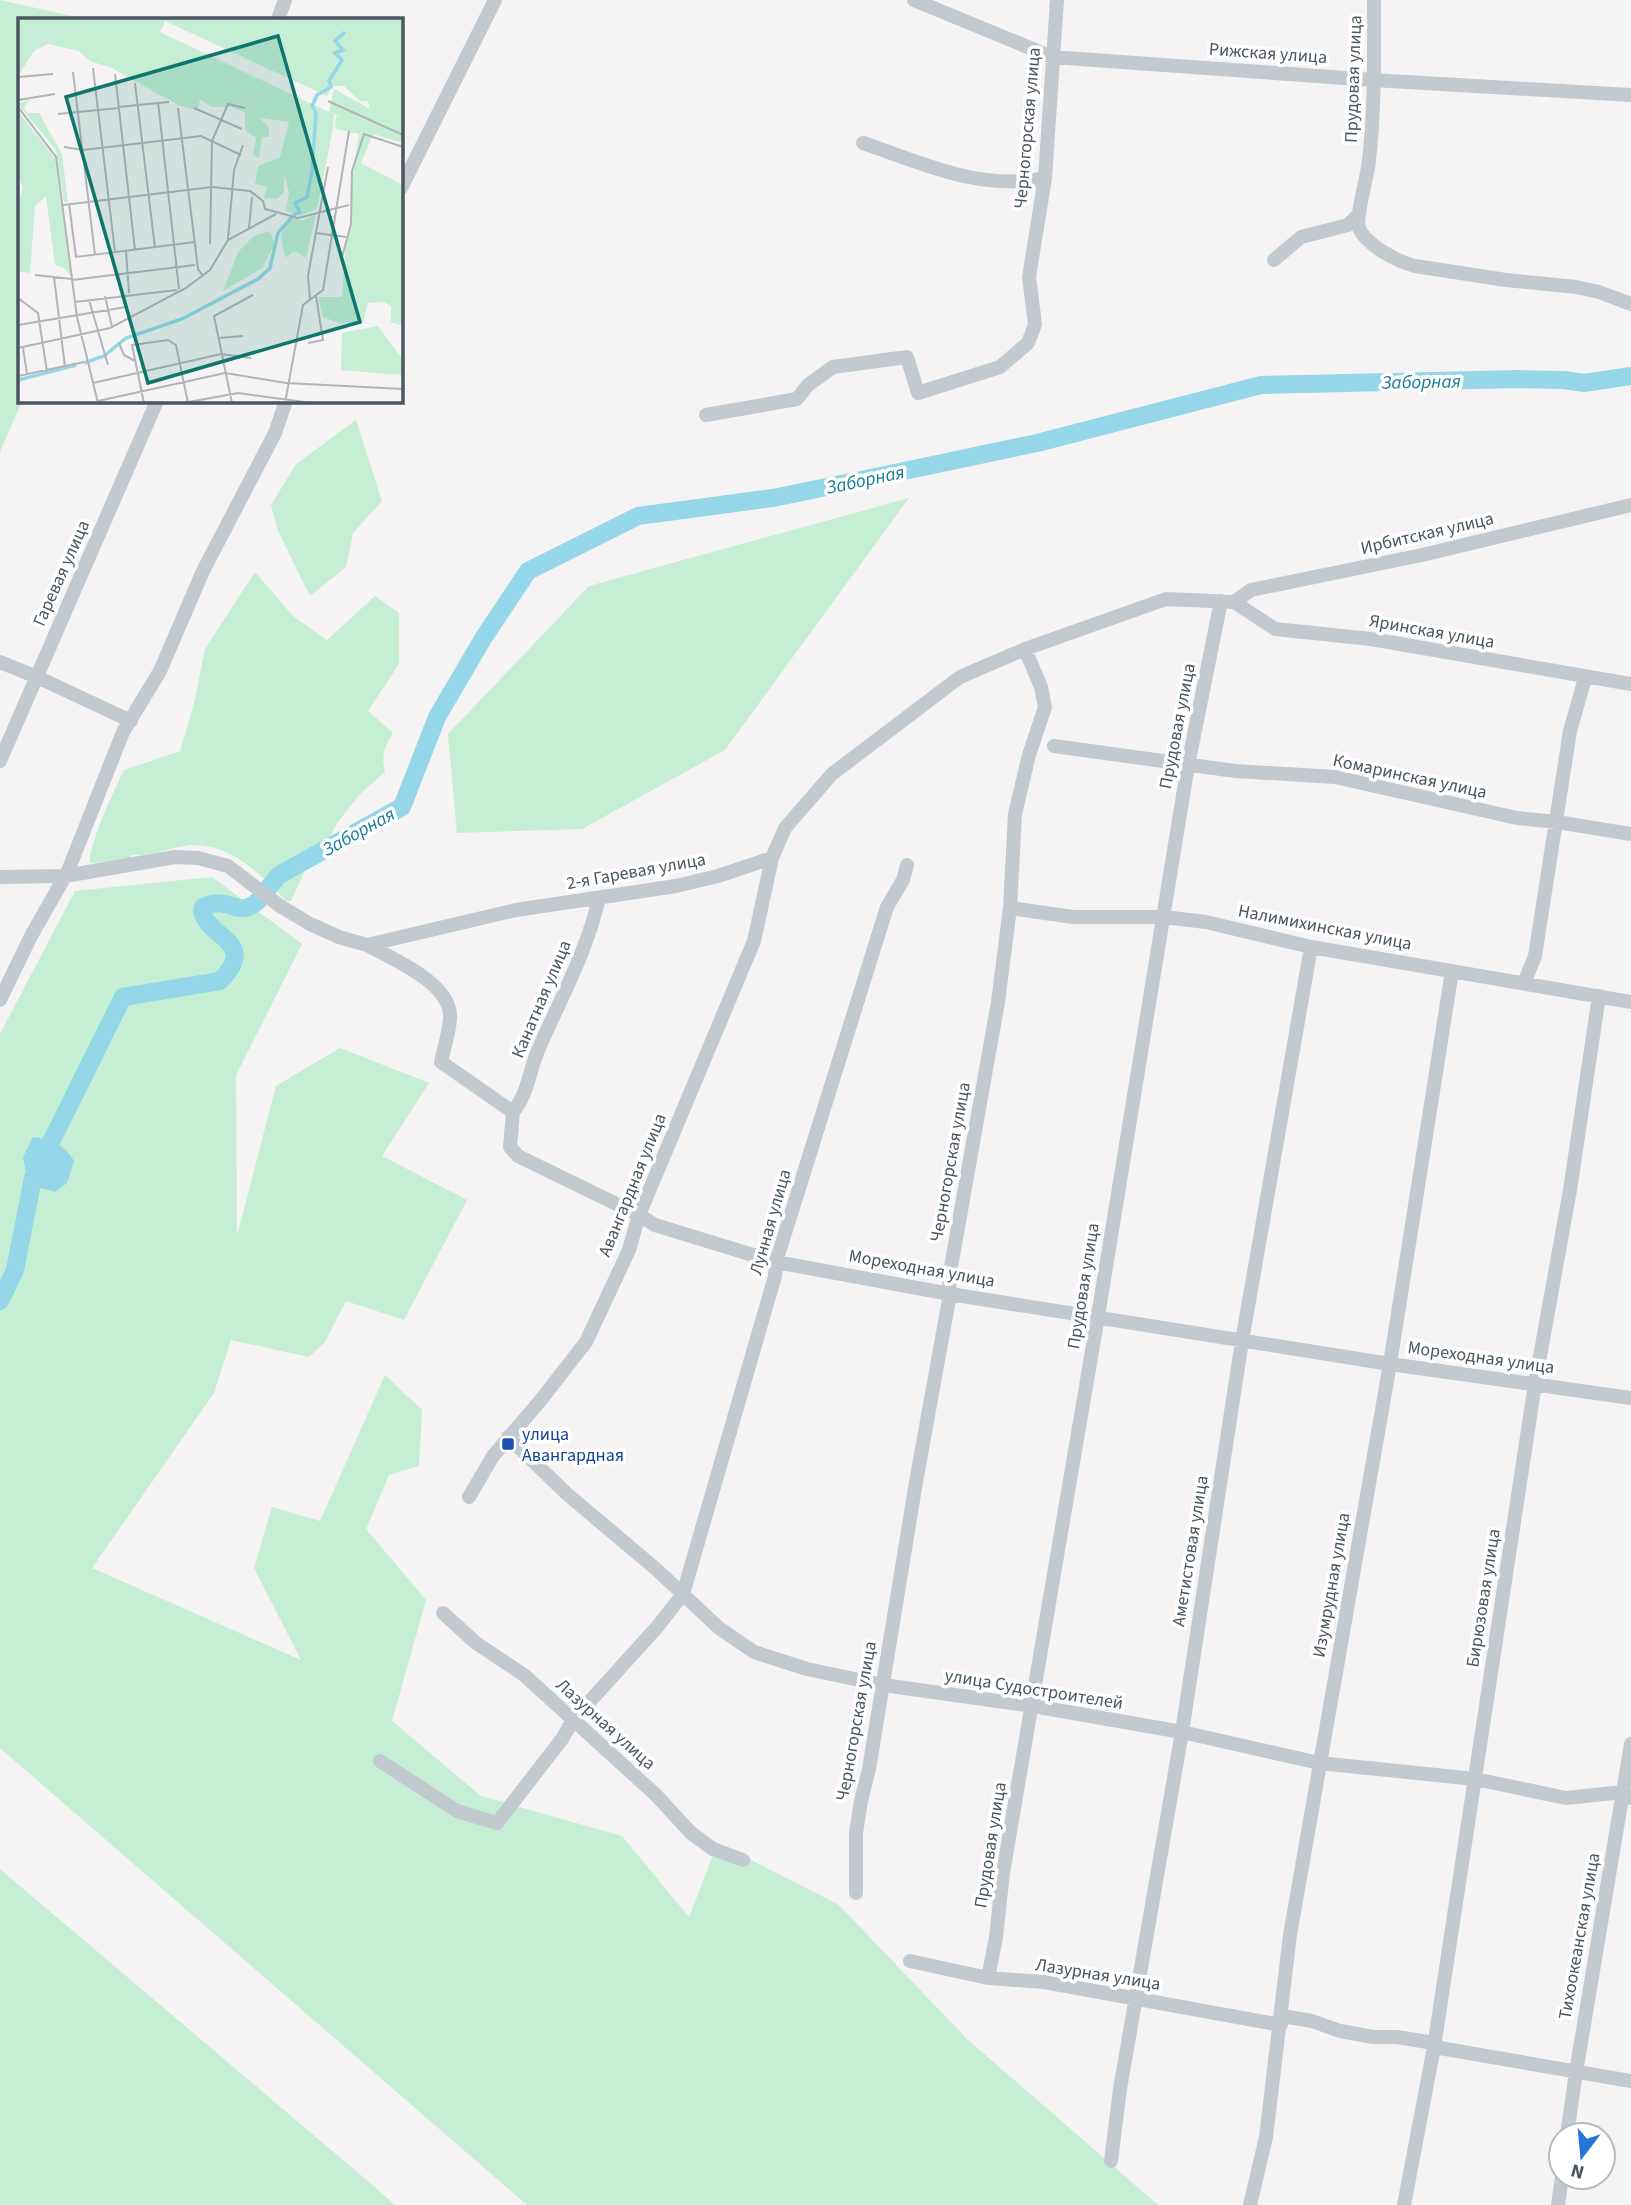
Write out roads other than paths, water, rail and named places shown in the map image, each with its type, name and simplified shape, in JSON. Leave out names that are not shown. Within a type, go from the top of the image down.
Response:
[{"type":"street","points":[[278,18],[285,0]]},
{"type":"street","points":[[402,186],[495,0]]},
{"type":"street","name":"Рижская улица","points":[[914,0],[1052,57],[1631,95]]},
{"type":"street","name":"Черногорская улица","points":[[706,415],[797,399],[808,385],[833,367],[906,357],[918,393],[1000,368],[1028,344],[1035,324],[1029,277],[1045,178],[1057,0]]},
{"type":"street","name":"Прудовая улица","points":[[1357,216],[1370,158],[1374,0]]},
{"type":"street","points":[[863,143],[969,179],[1021,183],[1045,178]]},
{"type":"street","points":[[1273,260],[1301,237],[1348,225],[1357,216]]},
{"type":"street","points":[[1357,216],[1358,226],[1364,236],[1402,263],[1506,280],[1576,286],[1631,304]]},
{"type":"street","name":"Гаревая улица","points":[[0,761],[157,402]]},
{"type":"street","points":[[0,1000],[31,936],[65,876],[123,732],[160,671],[203,571],[275,433],[286,402]]},
{"type":"street","name":"Ирбитская улица","points":[[1227,602],[1251,590],[1422,555],[1631,505]]},
{"type":"street","points":[[772,858],[785,828],[832,774],[960,677],[1025,649],[1166,599],[1227,602]]},
{"type":"street","name":"Прудовая улица","points":[[988,1978],[996,1937],[1003,1873],[1188,765],[1227,602]]},
{"type":"street","name":"Яринская улица","points":[[1227,602],[1275,629],[1371,639],[1631,684]]},
{"type":"street","name":"Черногорская улица","points":[[856,1894],[856,1833],[998,1002],[1010,908],[1015,814],[1029,755],[1045,707],[1041,687],[1025,649]]},
{"type":"street","points":[[0,662],[131,721]]},
{"type":"street","points":[[1524,983],[1535,956],[1570,731],[1585,678]]},
{"type":"street","name":"Комаринская улица","points":[[1054,746],[1188,765],[1335,778],[1517,818],[1631,834]]},
{"type":"street","points":[[0,877],[65,876],[175,857],[208,860],[236,871],[280,906],[310,924],[368,945],[423,976],[444,996],[451,1016],[441,1062],[513,1112]]},
{"type":"street","name":"2-я Гаревая улица","points":[[368,945],[516,910],[686,883],[772,858]]},
{"type":"street","name":"Авангардная улица","points":[[469,1497],[493,1456],[586,1342],[629,1250],[639,1215],[754,941],[772,858]]},
{"type":"street","name":"Лунная улица","points":[[683,1594],[775,1276],[776,1262],[887,907],[903,880],[907,866]]},
{"type":"street","name":"Канатная улица","points":[[513,1112],[523,1099],[537,1050],[582,951],[599,898]]},
{"type":"street","name":"Налимихинская улица","points":[[1010,908],[1073,917],[1163,917],[1206,922],[1311,947],[1631,1002]]},
{"type":"street","name":"Аметистовая улица","points":[[1111,2161],[1120,2089],[1182,1732],[1242,1341],[1311,947]]},
{"type":"street","name":"Изумрудная улица","points":[[1250,2205],[1266,2137],[1290,1935],[1390,1364],[1452,971]]},
{"type":"street","name":"Бирюзовая улица","points":[[1404,2205],[1434,2045],[1535,1384],[1570,1190],[1599,996]]},
{"type":"street","name":"Мореходная улица","points":[[513,1112],[510,1147],[518,1156],[655,1225],[776,1262],[950,1294],[1242,1341],[1631,1398]]},
{"type":"street","name":"улица Судостроителей","points":[[508,1437],[567,1494],[719,1628],[754,1652],[807,1669],[883,1685],[1033,1706],[1182,1732],[1319,1763],[1475,1779],[1566,1798],[1627,1795]]},
{"type":"street","points":[[380,1761],[457,1811],[497,1822],[562,1739],[573,1720],[658,1626],[683,1594]]},
{"type":"street","name":"Лазурная улица","points":[[443,1613],[476,1643],[524,1675],[656,1795],[691,1833],[713,1849],[743,1860]]},
{"type":"street","name":"Тихоокеанская улица","points":[[1569,2121],[1627,1795],[1631,1744]]},
{"type":"street","name":"Лазурная улица","points":[[910,1961],[988,1978],[1044,1982],[1136,1999],[1281,2020],[1312,2021],[1340,2031],[1397,2037],[1631,2081]]},
{"type":"water","points":[[33,1137],[57,1144],[74,1161],[67,1183],[55,1192],[28,1184],[23,1157]]},
{"type":"waterway","name":"Заборная","points":[[269,887],[279,875],[402,807],[437,717],[484,637],[528,571],[638,516],[773,498],[885,475],[1037,443],[1261,385],[1518,379],[1584,383],[1631,376]]},
{"type":"waterway","name":"Заборная","points":[[0,1301],[15,1270],[33,1178],[123,997],[220,981],[231,968],[235,957],[228,942],[206,921],[203,907],[220,903],[244,908],[258,901]]},
{"type":"place","name":"улица Авангардная","points":[[508,1444]]}]
